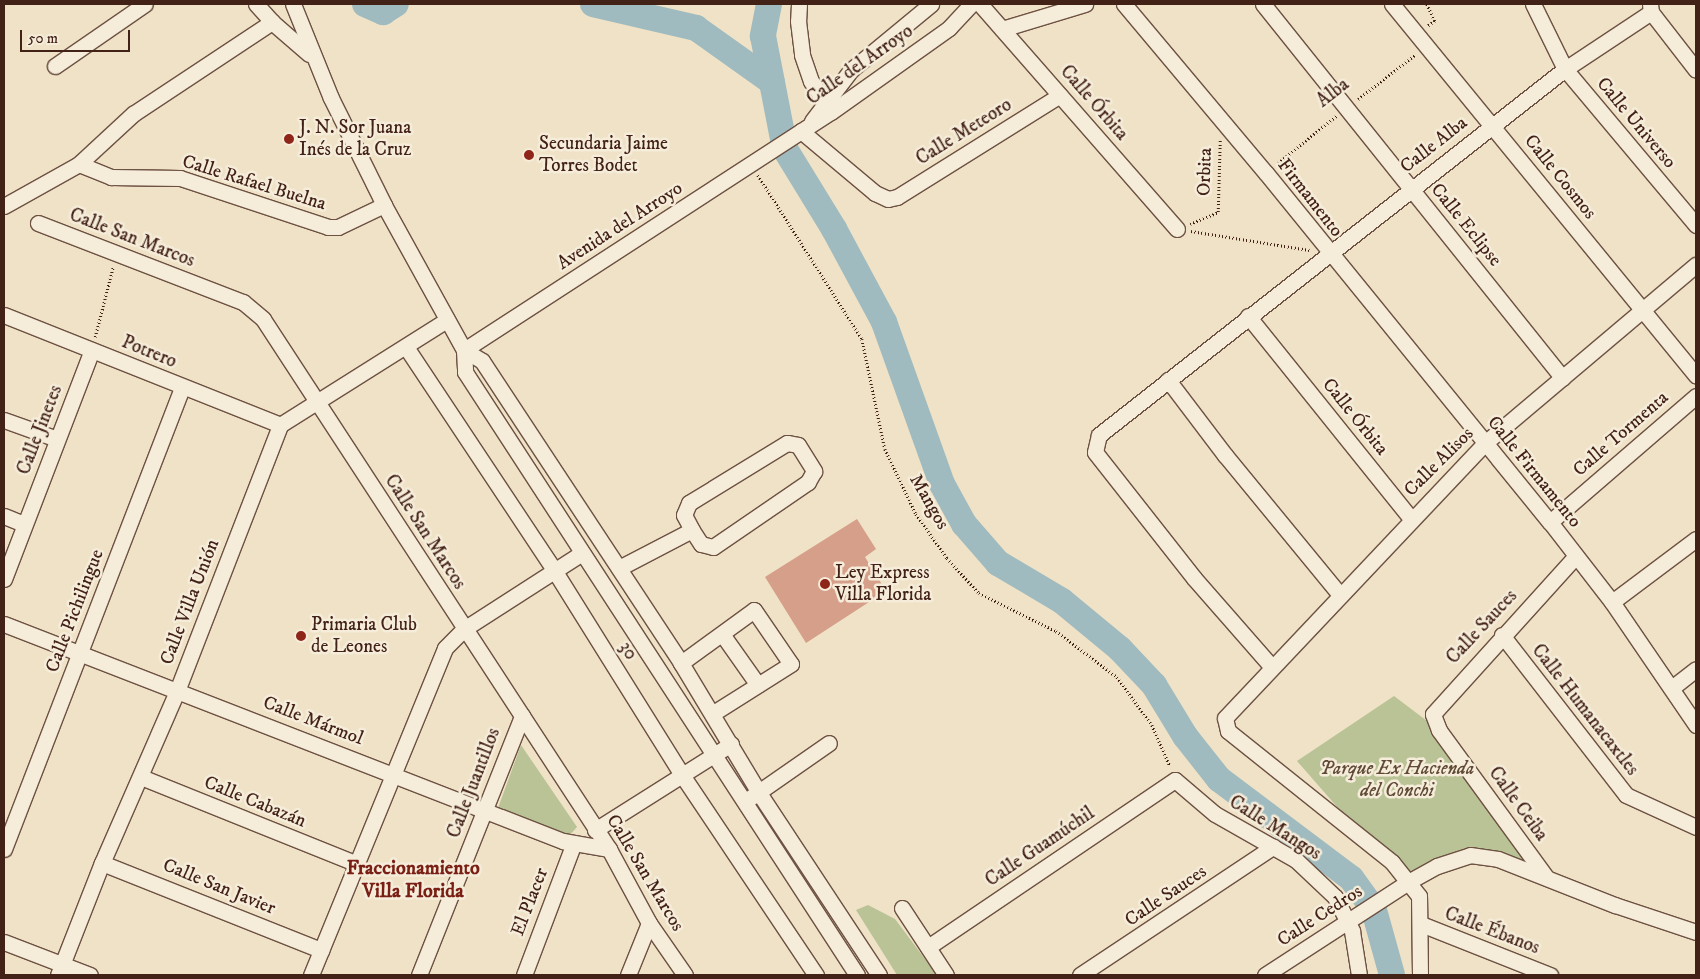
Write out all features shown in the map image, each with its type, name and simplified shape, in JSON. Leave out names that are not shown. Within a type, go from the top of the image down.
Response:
[{"type":"street","points":[[55,66],[145,4]]},
{"type":"street","points":[[256,4],[272,22],[311,55]]},
{"type":"street","points":[[293,4],[311,55],[384,204],[464,350],[465,372],[857,975]]},
{"type":"street","points":[[799,4],[798,21],[802,55],[811,81],[827,107]]},
{"type":"street","name":"Calle del Arroyo","points":[[827,107],[851,70],[931,4]]},
{"type":"street","name":"Calle del Arroyo","points":[[802,130],[827,107],[949,28],[971,4]]},
{"type":"street","name":"Calle Órbita","points":[[980,4],[1177,229]]},
{"type":"street","points":[[1002,28],[1085,4]]},
{"type":"street","points":[[1124,4],[1220,119]]},
{"type":"street","name":"Calle Eclipse","points":[[1262,4],[1564,378]]},
{"type":"street","name":"Calle Cosmos","points":[[1392,4],[1696,375]]},
{"type":"street","name":"Calle Universo","points":[[1533,4],[1564,69],[1696,226]]},
{"type":"street","points":[[1651,8],[1696,70]]},
{"type":"street","name":"Calle Alba","points":[[1271,666],[1194,578],[1095,452],[1099,435],[1564,69],[1651,8]]},
{"type":"street","points":[[4,206],[79,164],[133,114],[272,22]]},
{"type":"street","name":"Calle Meteoro","points":[[802,130],[875,193],[888,199],[897,197],[1060,95]]},
{"type":"street","name":"Firmamento","points":[[1220,119],[1266,173],[1329,253]]},
{"type":"street","name":"Avenida del Arroyo","points":[[464,350],[751,165],[802,130]]},
{"type":"street","name":"Calle Rafael Buelna","points":[[79,164],[111,177],[180,178],[328,227],[338,227],[384,204]]},
{"type":"street","name":"Calle San Marcos","points":[[38,223],[243,302],[253,309],[318,404],[609,849],[650,923],[685,975]]},
{"type":"street","name":"Calle Firmamento","points":[[1329,253],[1550,522],[1612,602],[1673,687],[1696,725]]},
{"type":"street","name":"Calle Alisos","points":[[1403,886],[1392,862],[1228,731],[1224,725],[1231,709],[1339,594],[1485,444],[1696,265]]},
{"type":"street","name":"Potrero","points":[[4,315],[182,387],[280,424]]},
{"type":"street","name":"Calle Órbita","points":[[1248,316],[1411,519]]},
{"type":"street","points":[[280,424],[318,404],[447,320]]},
{"type":"street","name":"30","points":[[406,347],[554,570],[682,775],[816,975]]},
{"type":"street","name":"Calle Jinetes","points":[[4,579],[92,350]]},
{"type":"street","points":[[464,350],[482,361],[681,663],[759,793],[878,975]]},
{"type":"street","points":[[1168,380],[1225,455],[1339,594]]},
{"type":"street","name":"Calle Pichilingue","points":[[4,849],[182,387]]},
{"type":"street","name":"Calle Tormenta","points":[[1550,522],[1696,396]]},
{"type":"street","points":[[4,420],[57,439]]},
{"type":"street","name":"Calle Villa Unión","points":[[60,970],[102,863],[177,691],[280,424]]},
{"type":"street","points":[[787,443],[798,445],[814,471],[808,482],[712,547],[701,544],[692,530],[684,515],[689,503],[787,443]]},
{"type":"street","points":[[4,516],[24,524]]},
{"type":"street","points":[[619,568],[692,530]]},
{"type":"street","points":[[1612,602],[1696,539]]},
{"type":"street","points":[[311,975],[438,659],[454,638],[464,629],[582,553]]},
{"type":"street","name":"Calle Sauces","points":[[1439,730],[1434,721],[1436,707],[1576,556]]},
{"type":"street","points":[[681,663],[754,610],[791,664],[712,714]]},
{"type":"street","name":"Calle Mármol","points":[[4,624],[485,810],[574,843],[609,849]]},
{"type":"street","points":[[722,634],[758,685]]},
{"type":"street","name":"Calle Humanacaxtles","points":[[1502,635],[1626,795],[1696,826]]},
{"type":"street","points":[[1673,687],[1696,669]]},
{"type":"street","name":"Calle Juantillos","points":[[418,975],[522,716]]},
{"type":"street","name":"Calle Ceiba","points":[[1439,730],[1546,877]]},
{"type":"street","points":[[744,802],[829,743]]},
{"type":"street","points":[[595,830],[731,744]]},
{"type":"street","name":"Calle Cabazán","points":[[141,777],[355,863]]},
{"type":"street","name":"Calle Mangos","points":[[1175,780],[1215,814],[1296,860],[1335,897],[1353,918],[1359,975]]},
{"type":"street","name":"Calle Guamúchil","points":[[928,947],[1175,780]]},
{"type":"street","name":"El Placer","points":[[524,975],[574,843]]},
{"type":"street","name":"Calle Sauces","points":[[1080,975],[1273,847]]},
{"type":"street","name":"Calle Ceiba","points":[[1403,886],[1438,866],[1470,855],[1498,858],[1615,905],[1696,932]]},
{"type":"street","name":"Calle San Javier","points":[[102,863],[321,950]]},
{"type":"street","points":[[1403,886],[1419,896],[1421,924],[1420,975]]},
{"type":"street","name":"Calle Cedros","points":[[1265,975],[1403,886]]},
{"type":"street","points":[[902,908],[946,975]]},
{"type":"street","points":[[628,975],[650,923]]},
{"type":"street","name":"Calle Ébanos","points":[[1421,924],[1550,975]]},
{"type":"street","points":[[4,942],[60,970],[90,975]]},
{"type":"path","name":"Alba","points":[[1266,173],[1345,109],[1422,41],[1435,21],[1427,4]]},
{"type":"path","name":"Orbita","points":[[1177,229],[1218,212],[1220,119]]},
{"type":"path","name":"Mangos","points":[[751,165],[862,339],[885,449],[916,514],[947,558],[979,593],[1056,631],[1117,677],[1152,725],[1175,780]]},
{"type":"path","name":"Firmamento","points":[[1177,229],[1329,253]]},
{"type":"path","points":[[92,350],[117,254]]},
{"type":"green space","name":"Parque Ex Hacienda del Conchi","points":[[1394,696],[1439,730],[1546,877],[1481,855],[1405,879],[1366,840],[1297,761]]},
{"type":"green space","points":[[521,745],[577,827],[568,837],[498,808]]},
{"type":"green space","points":[[868,905],[895,919],[937,975],[897,975],[856,910]]},
{"type":"building","name":"Ley Express Villa Florida","points":[[857,519],[876,549],[865,557],[886,591],[806,643],[765,577]]},
{"type":"waterway","points":[[365,4],[383,12],[396,4]]},
{"type":"waterway","points":[[593,4],[696,28],[772,82]]},
{"type":"waterway","points":[[769,4],[763,36],[785,149],[834,229],[884,322],[942,484],[964,524],[998,563],[1062,601],[1120,649],[1154,685],[1185,736],[1219,779],[1351,878],[1374,910],[1392,975]]},
{"type":"place","name":"J. N. Sor Juana Inés de la Cruz","points":[[289,139]]},
{"type":"place","name":"Secundaria Jaime Torres Bodet","points":[[529,155]]},
{"type":"place","name":"Ley Express Villa Florida","points":[[825,584]]},
{"type":"place","name":"Primaria Club de Leones","points":[[301,636]]},
{"type":"district","name":"Fraccionamiento Villa Florida","points":[[413,880]]}]
